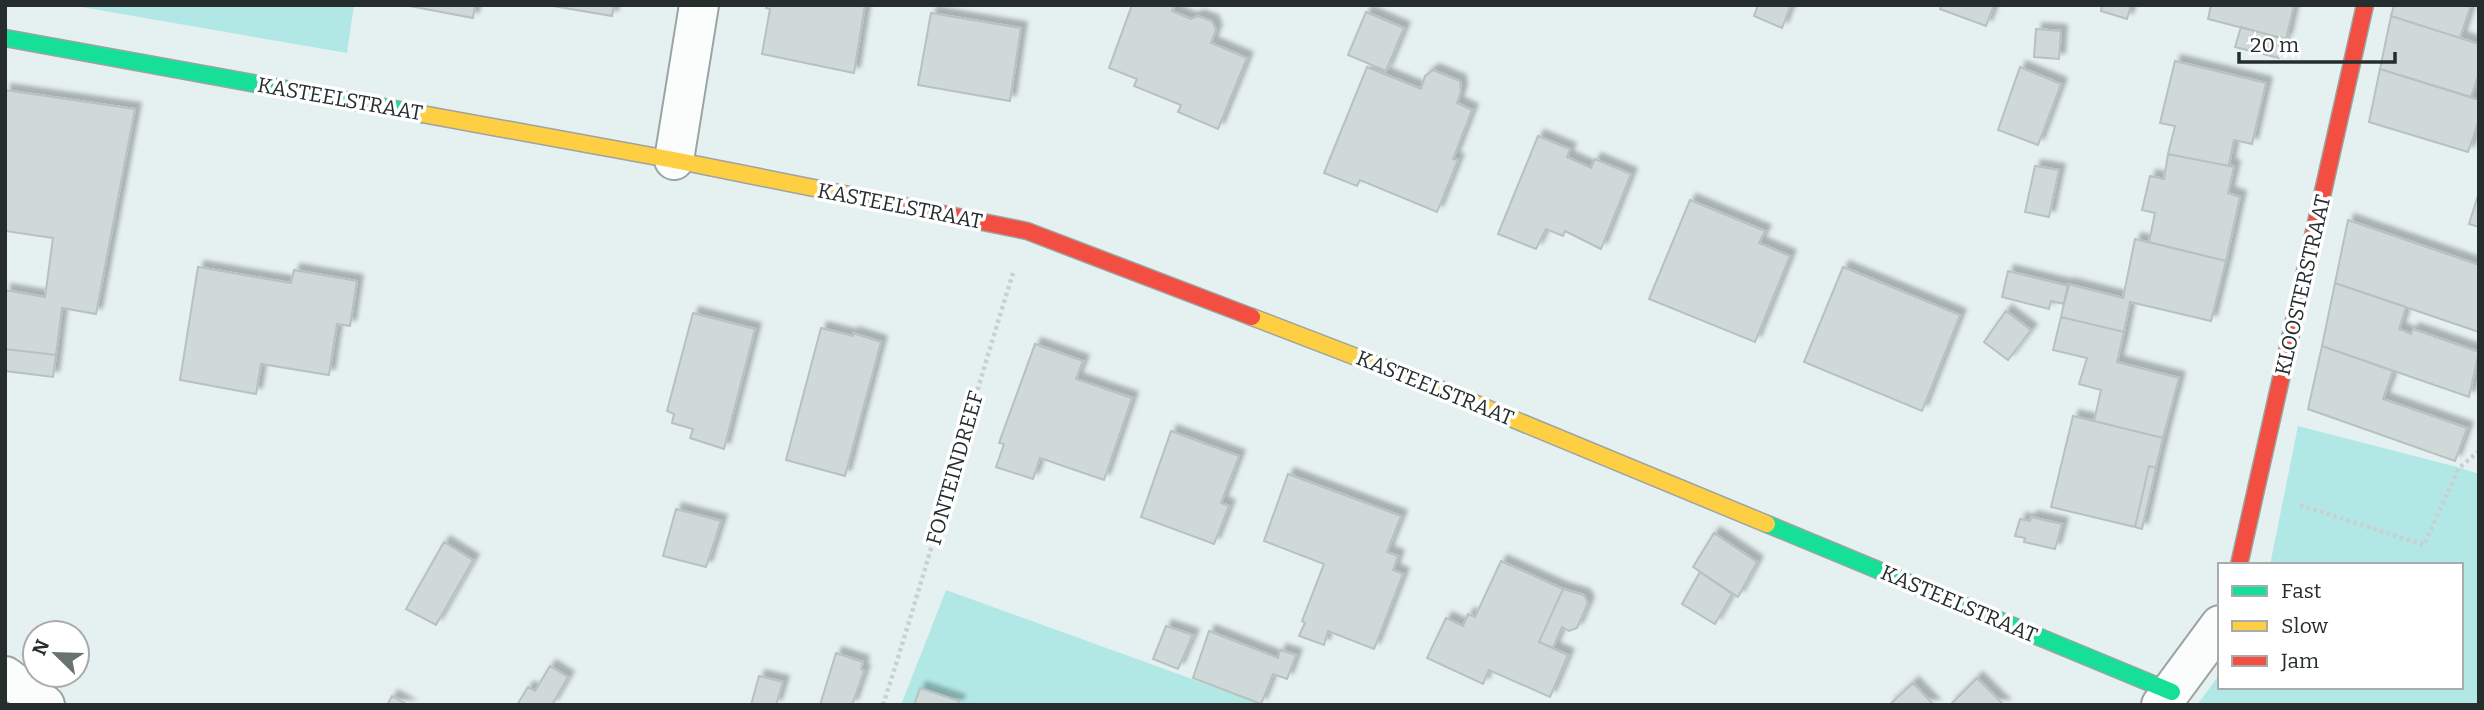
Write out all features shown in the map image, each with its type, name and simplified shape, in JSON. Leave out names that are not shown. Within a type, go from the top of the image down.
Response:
[{"type":"street","points":[[674,160],[699,5]]},
{"type":"street","name":"KLOOSTERSTRAAT","points":[[2239,563],[2365,5]]},
{"type":"street","name":"KASTEELSTRAAT","points":[[5,38],[674,160],[1027,231],[1450,393],[2166,699]]},
{"type":"street","points":[[2166,699],[2218,628]]},
{"type":"street","points":[[5,676],[45,705]]},
{"type":"path","name":"FONTEINDREEF","points":[[883,705],[926,571],[976,392],[1027,231]]},
{"type":"path","points":[[2256,491],[2424,545],[2459,468],[2479,451]]},
{"type":"shaded area","points":[[70,5],[354,5],[347,53]]},
{"type":"shaded area","points":[[2298,426],[2479,474],[2479,705],[2197,705],[2218,677],[2218,689],[2463,689],[2463,563],[2270,563]]},
{"type":"shaded area","points":[[946,590],[1264,705],[901,705]]},
{"type":"building","points":[[404,5],[475,5],[473,18]]},
{"type":"building","points":[[547,5],[614,5],[612,16]]},
{"type":"building","points":[[766,5],[865,5],[854,73],[762,54],[770,9],[766,8]]},
{"type":"building","points":[[1132,5],[1175,5],[1172,11],[1191,19],[1198,16],[1212,21],[1216,30],[1211,43],[1247,58],[1218,129],[1178,112],[1181,105],[1134,86],[1137,79],[1109,68]]},
{"type":"building","points":[[1758,5],[1791,5],[1782,28],[1754,16]]},
{"type":"building","points":[[1941,5],[1994,5],[1986,26],[1940,9]]},
{"type":"building","points":[[2102,5],[2131,5],[2127,19],[2101,11]]},
{"type":"building","points":[[2211,5],[2294,5],[2286,39],[2208,19]]},
{"type":"building","points":[[2394,5],[2471,5],[2460,38],[2391,16]]},
{"type":"building","points":[[1366,12],[1404,28],[1386,71],[1348,55]]},
{"type":"building","points":[[931,13],[1021,28],[1010,101],[918,85]]},
{"type":"building","points":[[2391,16],[2479,44],[2479,73],[2471,97],[2380,69]]},
{"type":"building","points":[[2241,27],[2284,39],[2279,58],[2235,47]]},
{"type":"building","points":[[2036,29],[2061,31],[2059,59],[2034,57]]},
{"type":"building","points":[[2175,61],[2266,83],[2252,144],[2234,140],[2229,164],[2234,167],[2168,154],[2175,126],[2160,123]]},
{"type":"building","points":[[1367,67],[1421,89],[1425,76],[1433,70],[1460,81],[1461,91],[1457,103],[1472,110],[1453,159],[1458,160],[1437,212],[1360,180],[1357,186],[1324,173]]},
{"type":"building","points":[[2020,67],[2061,84],[2038,145],[1998,130]]},
{"type":"building","points":[[2380,69],[2479,100],[2479,120],[2468,152],[2369,122]]},
{"type":"building","points":[[5,90],[135,109],[96,314],[62,308],[56,355],[5,349],[5,290],[45,297],[53,238],[5,231]]},
{"type":"building","points":[[1538,136],[1570,149],[1567,157],[1591,168],[1595,159],[1631,174],[1601,249],[1565,231],[1563,236],[1546,229],[1536,249],[1498,234]]},
{"type":"building","points":[[2168,154],[2234,167],[2228,193],[2240,197],[2226,261],[2149,242],[2155,213],[2142,210],[2150,176],[2164,179]]},
{"type":"building","points":[[2035,166],[2059,170],[2049,217],[2025,212]]},
{"type":"building","points":[[2479,192],[2479,227],[2469,224]]},
{"type":"building","points":[[1690,200],[1765,231],[1759,243],[1790,256],[1755,342],[1649,299]]},
{"type":"building","points":[[2348,220],[2479,265],[2479,332],[2335,283]]},
{"type":"building","points":[[2135,239],[2226,261],[2211,321],[2130,302],[2124,332],[2061,317],[2068,284],[2123,298]]},
{"type":"building","points":[[198,267],[291,283],[294,270],[357,281],[350,326],[337,324],[329,375],[261,364],[256,394],[180,380]]},
{"type":"building","points":[[1843,267],[1960,315],[1922,411],[1804,362]]},
{"type":"building","points":[[2008,271],[2069,286],[2064,304],[2051,301],[2049,309],[2002,297]]},
{"type":"building","points":[[2335,283],[2406,307],[2399,329],[2411,334],[2413,329],[2479,352],[2469,397],[2322,346]]},
{"type":"building","points":[[2006,311],[2031,330],[2008,360],[1984,342]]},
{"type":"building","points":[[693,313],[755,329],[724,449],[690,438],[693,429],[672,423],[674,414],[667,411]]},
{"type":"building","points":[[2061,317],[2124,332],[2117,362],[2179,378],[2163,438],[2094,421],[2101,390],[2079,384],[2087,358],[2053,350]]},
{"type":"building","points":[[821,328],[853,336],[853,333],[881,342],[845,476],[786,460]]},
{"type":"building","points":[[1035,344],[1083,361],[1076,379],[1132,398],[1104,480],[1040,458],[1033,479],[996,467],[1004,444],[999,443]]},
{"type":"building","points":[[2322,346],[2393,371],[2383,399],[2467,428],[2455,461],[2308,409]]},
{"type":"building","points":[[5,349],[56,355],[53,377],[5,371]]},
{"type":"building","points":[[2073,416],[2163,438],[2156,468],[2149,466],[2135,527],[2051,507]]},
{"type":"building","points":[[1171,431],[1239,456],[1221,503],[1229,506],[1214,544],[1141,517]]},
{"type":"building","points":[[2149,466],[2156,468],[2142,529],[2135,527]]},
{"type":"building","points":[[1288,474],[1401,516],[1387,552],[1398,556],[1393,570],[1403,574],[1374,649],[1328,631],[1324,645],[1299,636],[1324,564],[1264,541]]},
{"type":"building","points":[[676,509],[721,521],[706,567],[663,556]]},
{"type":"building","points":[[2031,517],[2062,524],[2055,549],[2024,542],[2025,538],[2015,536],[2020,519],[2030,521]]},
{"type":"building","points":[[1714,533],[1757,562],[1738,597],[1693,567]]},
{"type":"building","points":[[444,542],[473,560],[436,625],[406,609]]},
{"type":"building","points":[[1501,561],[1563,589],[1539,642],[1568,655],[1550,697],[1489,670],[1483,684],[1427,658],[1446,618],[1463,626],[1468,614],[1475,617]]},
{"type":"building","points":[[1700,572],[1732,594],[1715,624],[1682,604]]},
{"type":"building","points":[[1563,589],[1584,595],[1588,603],[1577,628],[1569,631],[1562,627],[1553,648],[1539,642]]},
{"type":"building","points":[[1166,626],[1193,635],[1178,669],[1153,659]]},
{"type":"building","points":[[1209,631],[1278,658],[1280,650],[1296,655],[1287,679],[1273,674],[1261,704],[1193,678]]},
{"type":"building","points":[[836,653],[863,662],[861,669],[864,671],[852,705],[820,705]]},
{"type":"building","points":[[550,666],[568,677],[552,705],[517,705],[528,687],[535,691]]},
{"type":"building","points":[[759,676],[783,682],[776,705],[751,705]]},
{"type":"building","points":[[1977,678],[2004,705],[1950,705]]},
{"type":"building","points":[[1913,683],[1934,705],[1889,705]]},
{"type":"building","points":[[920,688],[959,701],[957,705],[914,705]]},
{"type":"building","points":[[392,696],[408,705],[387,705]]},
{"type":"traffic: fast","points":[[5,38],[422,114]]},
{"type":"traffic: fast","points":[[1767,524],[2172,692]]},
{"type":"traffic: slow","points":[[422,114],[869,199]]},
{"type":"traffic: slow","points":[[1252,317],[1450,393],[1767,524]]},
{"type":"traffic: jam","points":[[2239,563],[2365,5]]},
{"type":"traffic: jam","points":[[869,199],[1027,231],[1252,317]]}]
